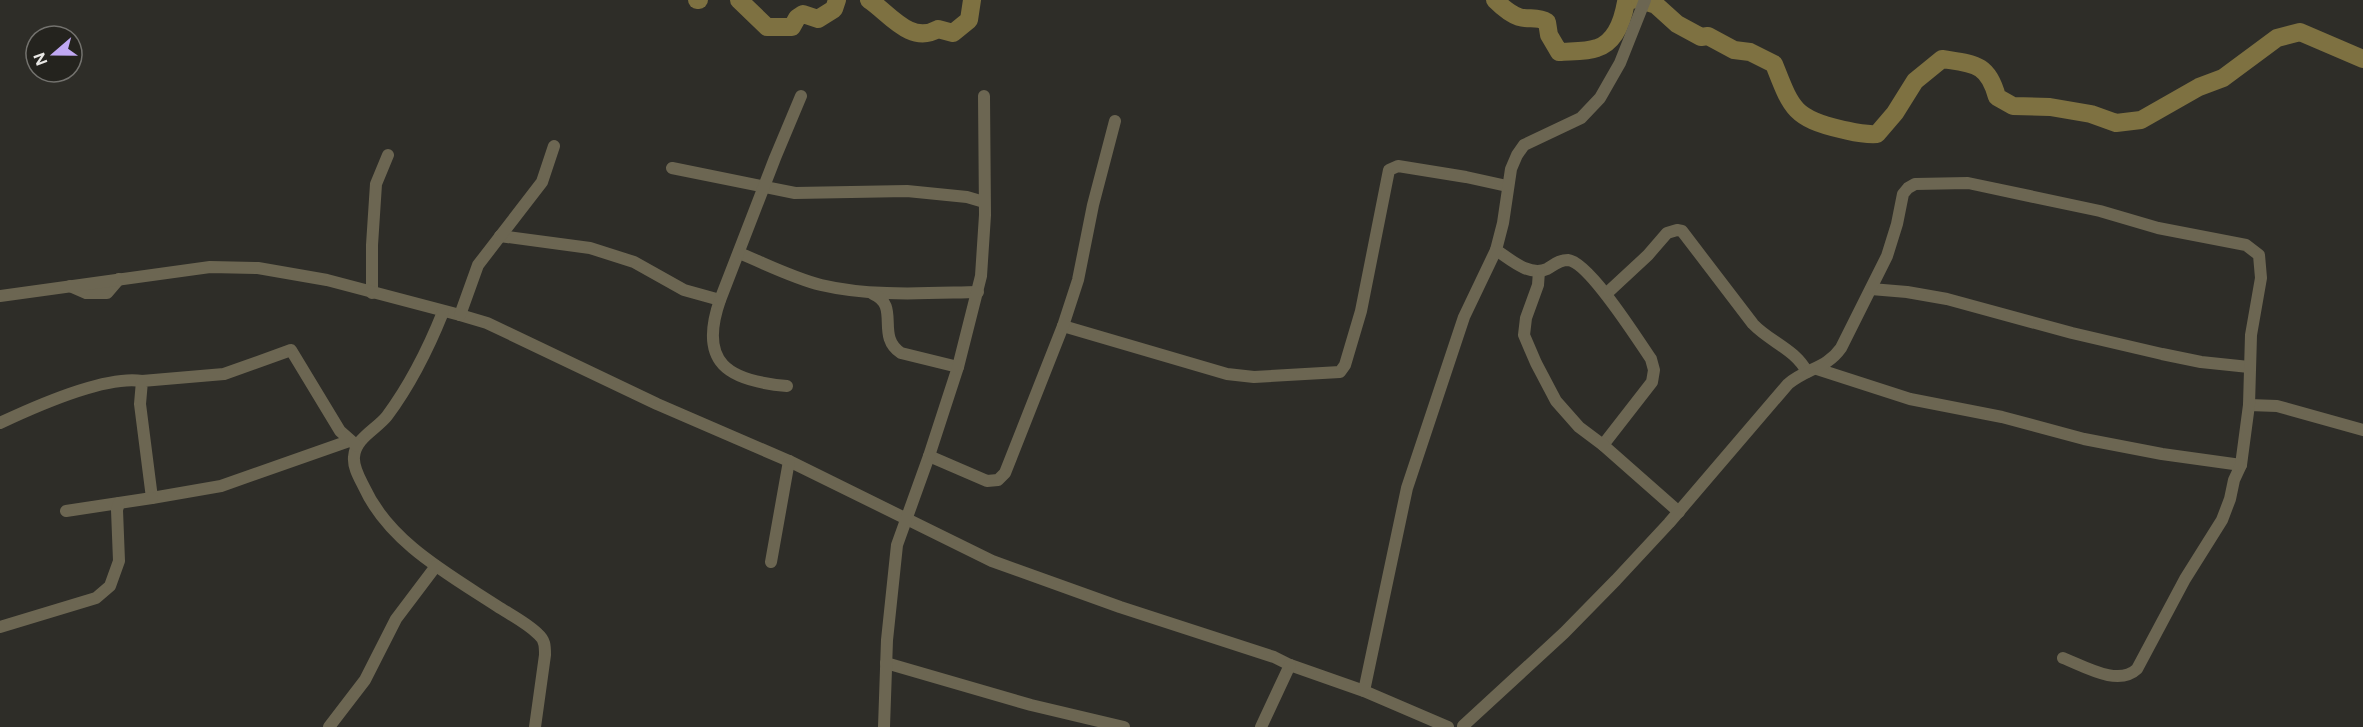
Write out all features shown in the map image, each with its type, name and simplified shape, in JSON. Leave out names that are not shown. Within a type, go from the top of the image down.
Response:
[{"type":"street","points":[[1364,691],[1407,488],[1464,318],[1496,250],[1503,223],[1507,186],[1517,155],[1524,145],[1581,118],[1600,98],[1620,63],[1646,0]]},
{"type":"street","points":[[787,386],[748,378],[721,364],[715,355],[711,339],[715,313],[801,96]]},
{"type":"street","points":[[884,727],[886,663],[897,545],[908,519],[958,367],[978,291],[983,260],[984,96]]},
{"type":"street","points":[[929,456],[987,481],[993,482],[1002,477],[1063,326],[1078,280],[1093,205],[1115,122]]},
{"type":"street","points":[[460,315],[478,265],[542,182],[554,146]]},
{"type":"street","points":[[372,293],[376,184],[388,155]]},
{"type":"street","points":[[1063,326],[1227,374],[1254,377],[1340,372],[1345,365],[1361,312],[1389,170],[1398,166],[1507,186]]},
{"type":"street","points":[[672,168],[795,193],[907,191],[984,202]]},
{"type":"street","points":[[1452,727],[1463,727],[1564,633],[1616,580],[1679,512],[1788,384],[1826,364],[1841,348],[1890,248],[1903,194],[1916,184],[1968,183],[2100,211],[2158,228],[2246,245],[2259,255],[2261,278],[2251,335],[2249,405],[2241,465],[2222,520],[2180,588],[2137,669],[2124,677],[2113,677],[2063,658]]},
{"type":"street","points":[[1606,294],[1648,255],[1667,233],[1682,231],[1753,324],[1812,370],[1910,399],[2002,417],[2084,439],[2162,454],[2241,465]]},
{"type":"street","points":[[500,236],[590,248],[634,262],[684,290],[720,300]]},
{"type":"street","points":[[1496,250],[1524,268],[1539,271],[1557,262],[1570,260],[1581,267],[1606,294],[1651,359],[1654,370],[1652,382],[1603,445]]},
{"type":"street","points":[[739,253],[819,284],[869,292],[904,294],[978,291]]},
{"type":"street","points":[[0,296],[70,285],[86,293],[107,293],[119,279],[156,276],[210,267],[258,268],[297,273],[487,323],[657,404],[789,461],[1016,570],[1274,657],[1290,665],[1364,691],[1448,727]]},
{"type":"street","points":[[1539,271],[1538,285],[1524,326],[1527,344],[1552,393],[1565,413],[1579,427],[1603,445],[1679,512]]},
{"type":"street","points":[[1871,289],[1907,292],[1957,301],[2072,333],[2162,354],[2201,362],[2249,367]]},
{"type":"street","points":[[869,292],[882,297],[886,304],[889,340],[893,348],[901,353],[958,367]]},
{"type":"street","points":[[66,511],[221,486],[353,444],[387,417],[409,381],[443,312]]},
{"type":"street","points":[[0,423],[45,403],[102,386],[133,380],[224,374],[291,350],[340,431],[353,444],[355,469],[374,508],[391,528],[436,566],[524,624],[543,640],[545,655],[535,727]]},
{"type":"street","points":[[142,381],[140,404],[152,498]]},
{"type":"street","points":[[2249,405],[2277,406],[2363,430]]},
{"type":"street","points":[[771,562],[789,461]]},
{"type":"street","points":[[0,627],[96,598],[110,586],[119,561],[117,510],[119,503]]},
{"type":"street","points":[[329,727],[365,680],[396,619],[436,566]]},
{"type":"street","points":[[886,663],[1031,705],[1124,727]]},
{"type":"street","points":[[1260,727],[1290,665]]},
{"type":"waterway","points":[[739,0],[767,27],[792,27],[797,18],[803,14],[818,19],[834,9],[837,0]]},
{"type":"waterway","points":[[869,0],[900,25],[918,33],[928,33],[938,29],[953,33],[969,20],[972,0]]},
{"type":"waterway","points":[[1495,0],[1516,16],[1547,22],[1549,35],[1559,52],[1588,50],[1604,45],[1618,29],[1626,2],[1632,0]]},
{"type":"waterway","points":[[1640,0],[1656,5],[1677,24],[1701,37],[1708,36],[1734,50],[1750,52],[1774,64],[1790,101],[1803,115],[1824,125],[1867,134],[1877,134],[1895,113],[1915,81],[1942,59],[1978,67],[1989,77],[1997,97],[2013,106],[2050,107],[2091,114],[2116,123],[2141,120],[2199,87],[2223,78],[2277,38],[2300,32],[2363,59]]}]
